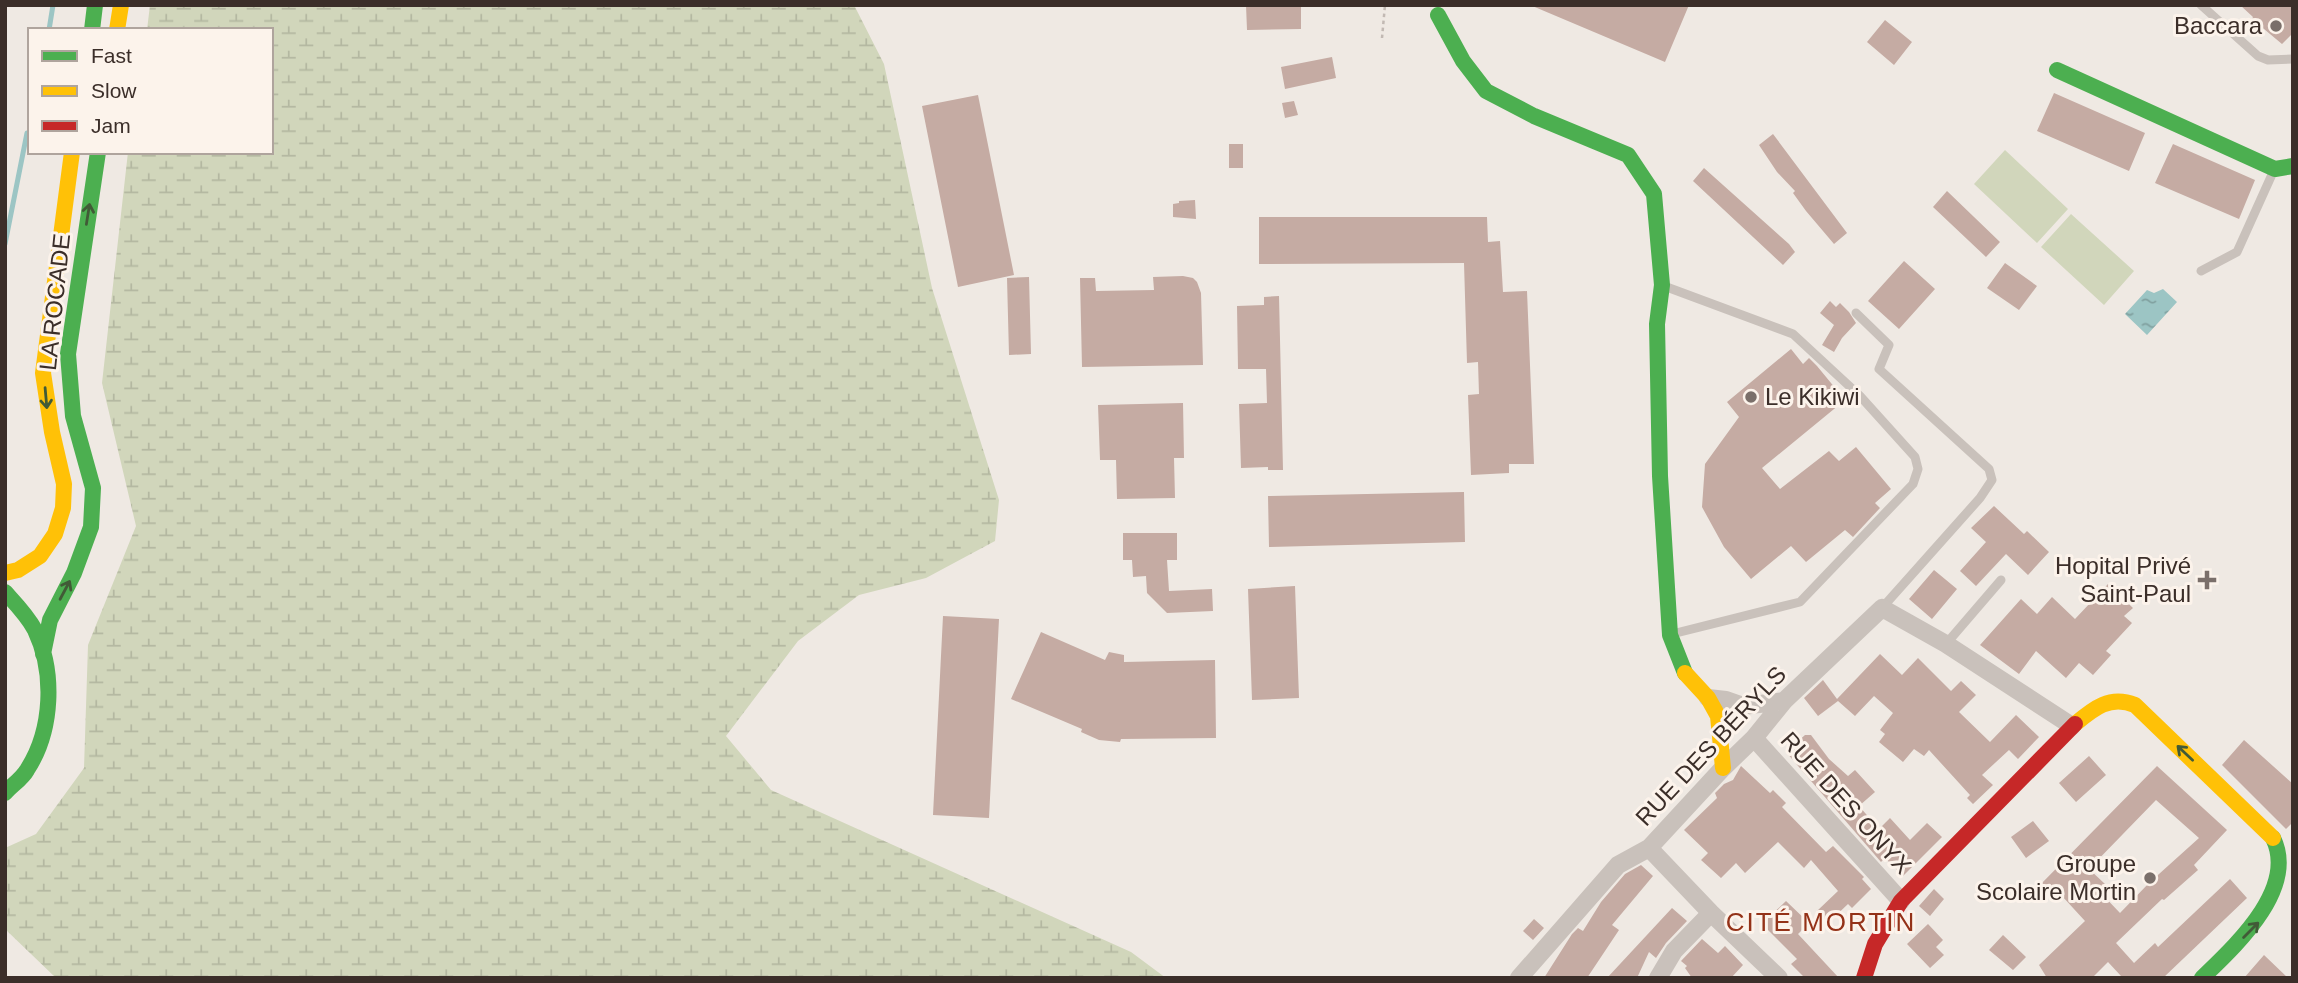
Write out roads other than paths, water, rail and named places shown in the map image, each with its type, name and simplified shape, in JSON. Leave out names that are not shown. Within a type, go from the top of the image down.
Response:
[{"type":"street","points":[[92,28],[95,5]]},
{"type":"street","points":[[117,28],[121,5]]},
{"type":"street","points":[[1438,15],[1464,61],[1486,91],[1534,116],[1628,155],[1654,194],[1662,285],[1657,324],[1660,477],[1670,635],[1685,672],[1709,698],[1718,716],[1723,768]]},
{"type":"street","points":[[2057,70],[2275,169],[2293,166]]},
{"type":"street","name":"LA ROCADE","points":[[5,573],[18,572],[41,557],[58,531],[65,493],[46,408],[43,373],[72,154]]},
{"type":"street","name":"LA ROCADE","points":[[43,654],[50,620],[74,573],[91,527],[93,488],[73,416],[68,354],[98,154]]},
{"type":"street","points":[[5,592],[31,625],[50,681],[46,727],[27,769],[5,793]]},
{"type":"street","points":[[1882,608],[1946,644],[2072,726]]},
{"type":"street","name":"RUE DES BÉRYLS","points":[[1524,976],[1618,865],[1649,848],[1754,738],[1784,701],[1882,608]]},
{"type":"street","points":[[1709,698],[1743,706],[1784,701]]},
{"type":"street","points":[[1864,978],[1875,944],[1900,901],[2072,726],[2107,700],[2125,700],[2134,705],[2256,819],[2275,839],[2281,851],[2281,889],[2271,907],[2202,978]]},
{"type":"street","name":"RUE DES ONYX","points":[[1754,738],[1900,901]]},
{"type":"street","points":[[1649,848],[1711,913],[1779,978]]},
{"type":"street","points":[[1658,978],[1674,951],[1711,913]]},
{"type":"lane","points":[[2201,5],[2258,56],[2268,60],[2293,59]]},
{"type":"lane","points":[[2201,271],[2237,252],[2275,169]]},
{"type":"lane","points":[[1662,285],[1793,334],[1860,396],[1914,457],[1918,469],[1913,484],[1800,602],[1670,635]]},
{"type":"lane","points":[[1856,313],[1889,345],[1879,369],[1989,469],[1992,480],[1980,498],[1882,608]]},
{"type":"lane","points":[[1946,644],[2001,580]]},
{"type":"water","points":[[2163,289],[2177,302],[2147,335],[2125,314],[2147,290],[2154,293]]},
{"type":"waterway","points":[[49,28],[53,5]]},
{"type":"waterway","points":[[5,244],[27,133]]},
{"type":"place","name":"Baccara","points":[[2276,26]]},
{"type":"place","name":"Le Kikiwi","points":[[1751,397]]},
{"type":"place","name":"Hopital Privé Saint-Paul","points":[[2207,580]]},
{"type":"place","name":"Groupe Scolaire Mortin","points":[[2150,878]]},
{"type":"district","name":"CITÉ MORTIN","points":[[1821,922]]}]
